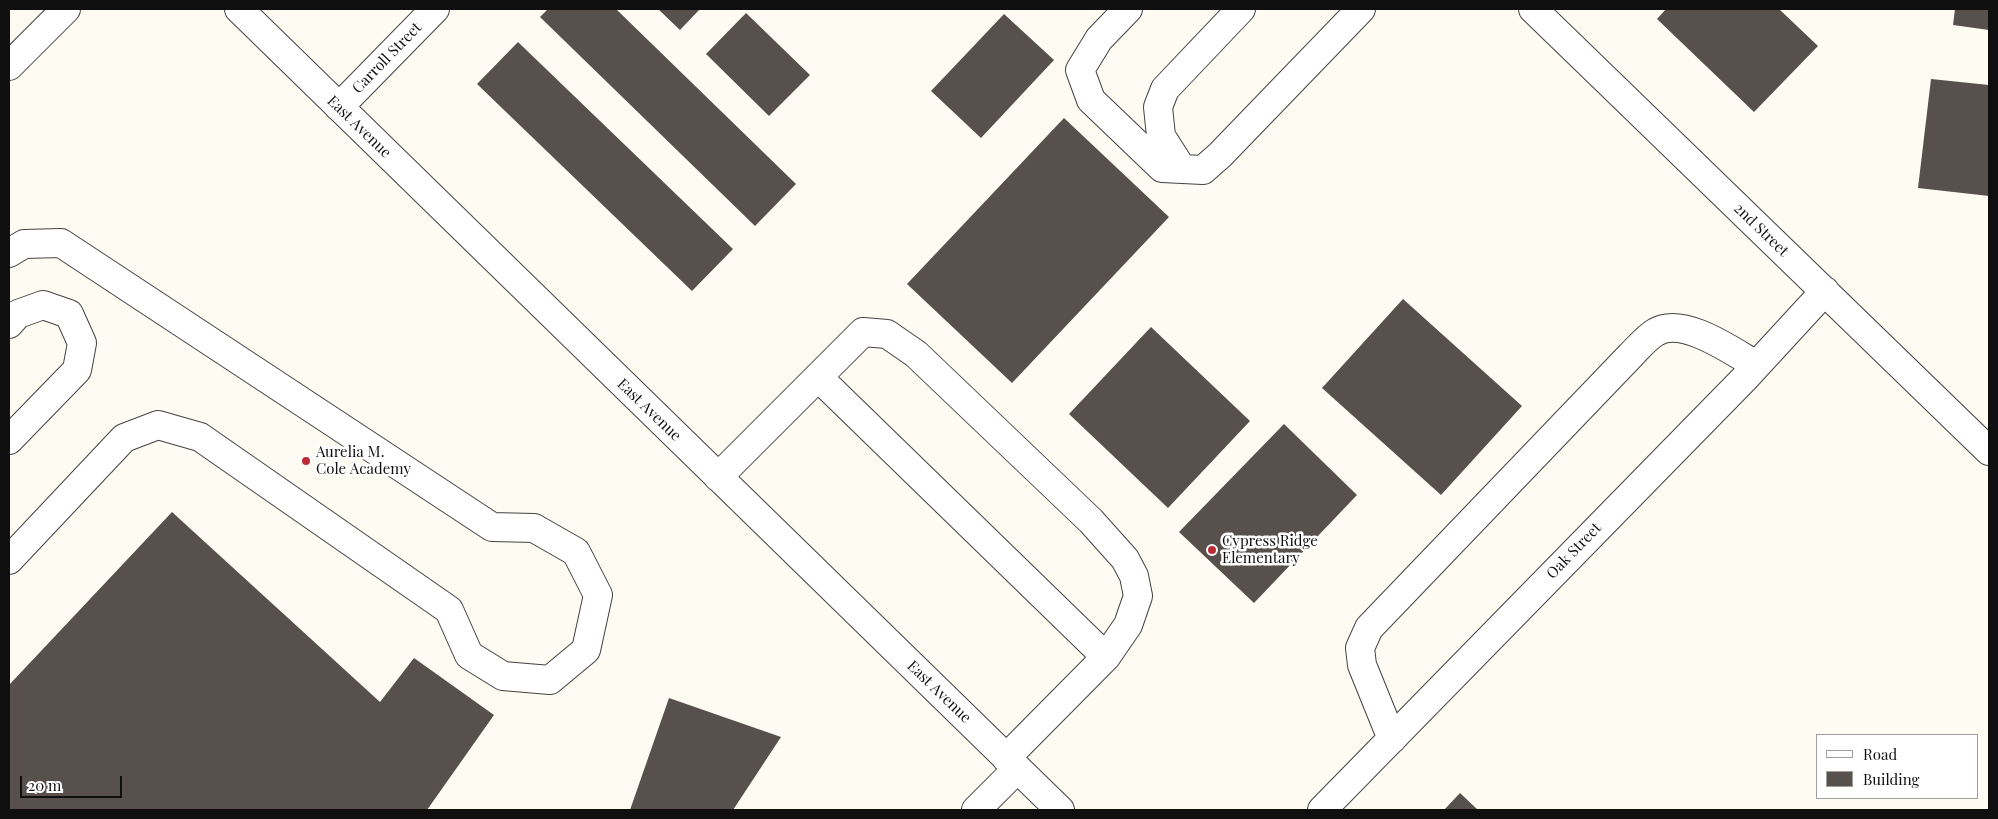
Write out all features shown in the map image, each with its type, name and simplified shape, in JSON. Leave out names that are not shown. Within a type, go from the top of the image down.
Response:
[{"type":"street","points":[[9,66],[66,9]]},
{"type":"street","name":"East Avenue","points":[[238,9],[1060,810]]},
{"type":"street","name":"Carroll Street","points":[[339,107],[435,9]]},
{"type":"street","points":[[1128,9],[1099,39],[1080,70],[1091,100],[1162,168],[1203,170],[1220,155],[1361,9]]},
{"type":"street","points":[[1182,169],[1161,136],[1158,107],[1166,89],[1241,9]]},
{"type":"street","name":"2nd Street","points":[[1533,9],[1989,451]]},
{"type":"street","points":[[9,253],[24,244],[61,243],[492,527],[534,528],[576,552],[598,595],[586,650],[550,680],[504,676],[470,655],[449,610],[200,437],[158,425],[124,438],[9,560]]},
{"type":"street","name":"Oak Street","points":[[1322,810],[1756,365],[1825,291]]},
{"type":"street","points":[[9,324],[18,314],[43,305],[69,314],[82,342],[77,370],[9,440]]},
{"type":"street","points":[[1392,739],[1362,665],[1360,648],[1369,628],[1630,356],[1656,332],[1673,326],[1687,329],[1712,340],[1756,365]]},
{"type":"street","points":[[718,477],[863,332],[887,334],[916,354],[1091,521],[1125,559],[1134,576],[1138,596],[1128,625],[1106,657],[1011,763],[976,810]]},
{"type":"street","points":[[818,377],[1106,657]]},
{"type":"building","points":[[548,9],[616,9],[796,184],[755,226],[540,17]]},
{"type":"building","points":[[658,9],[700,9],[680,30]]},
{"type":"building","points":[[1666,9],[1779,9],[1818,46],[1754,112],[1657,19]]},
{"type":"building","points":[[1955,9],[1989,9],[1989,30],[1953,25]]},
{"type":"building","points":[[746,13],[810,75],[769,116],[706,54]]},
{"type":"building","points":[[1004,14],[1054,60],[981,138],[931,91]]},
{"type":"building","points":[[518,42],[733,249],[692,291],[477,84]]},
{"type":"building","points":[[1931,79],[1989,85],[1989,196],[1918,188]]},
{"type":"building","points":[[1064,118],[1169,217],[1012,383],[907,284]]},
{"type":"building","points":[[1403,299],[1522,406],[1441,495],[1322,388]]},
{"type":"building","points":[[1151,327],[1250,421],[1168,508],[1069,414]]},
{"type":"building","points":[[1284,424],[1357,495],[1254,603],[1179,532]]},
{"type":"building","points":[[172,512],[380,702],[414,658],[494,715],[427,810],[9,810],[9,685]]},
{"type":"building","points":[[669,698],[781,737],[733,810],[630,810]]},
{"type":"building","points":[[1460,793],[1478,810],[1444,810]]},
{"type":"place","name":"Aurelia M. Cole Academy","points":[[306,461]]},
{"type":"place","name":"Cypress Ridge Elementary","points":[[1212,550]]}]
